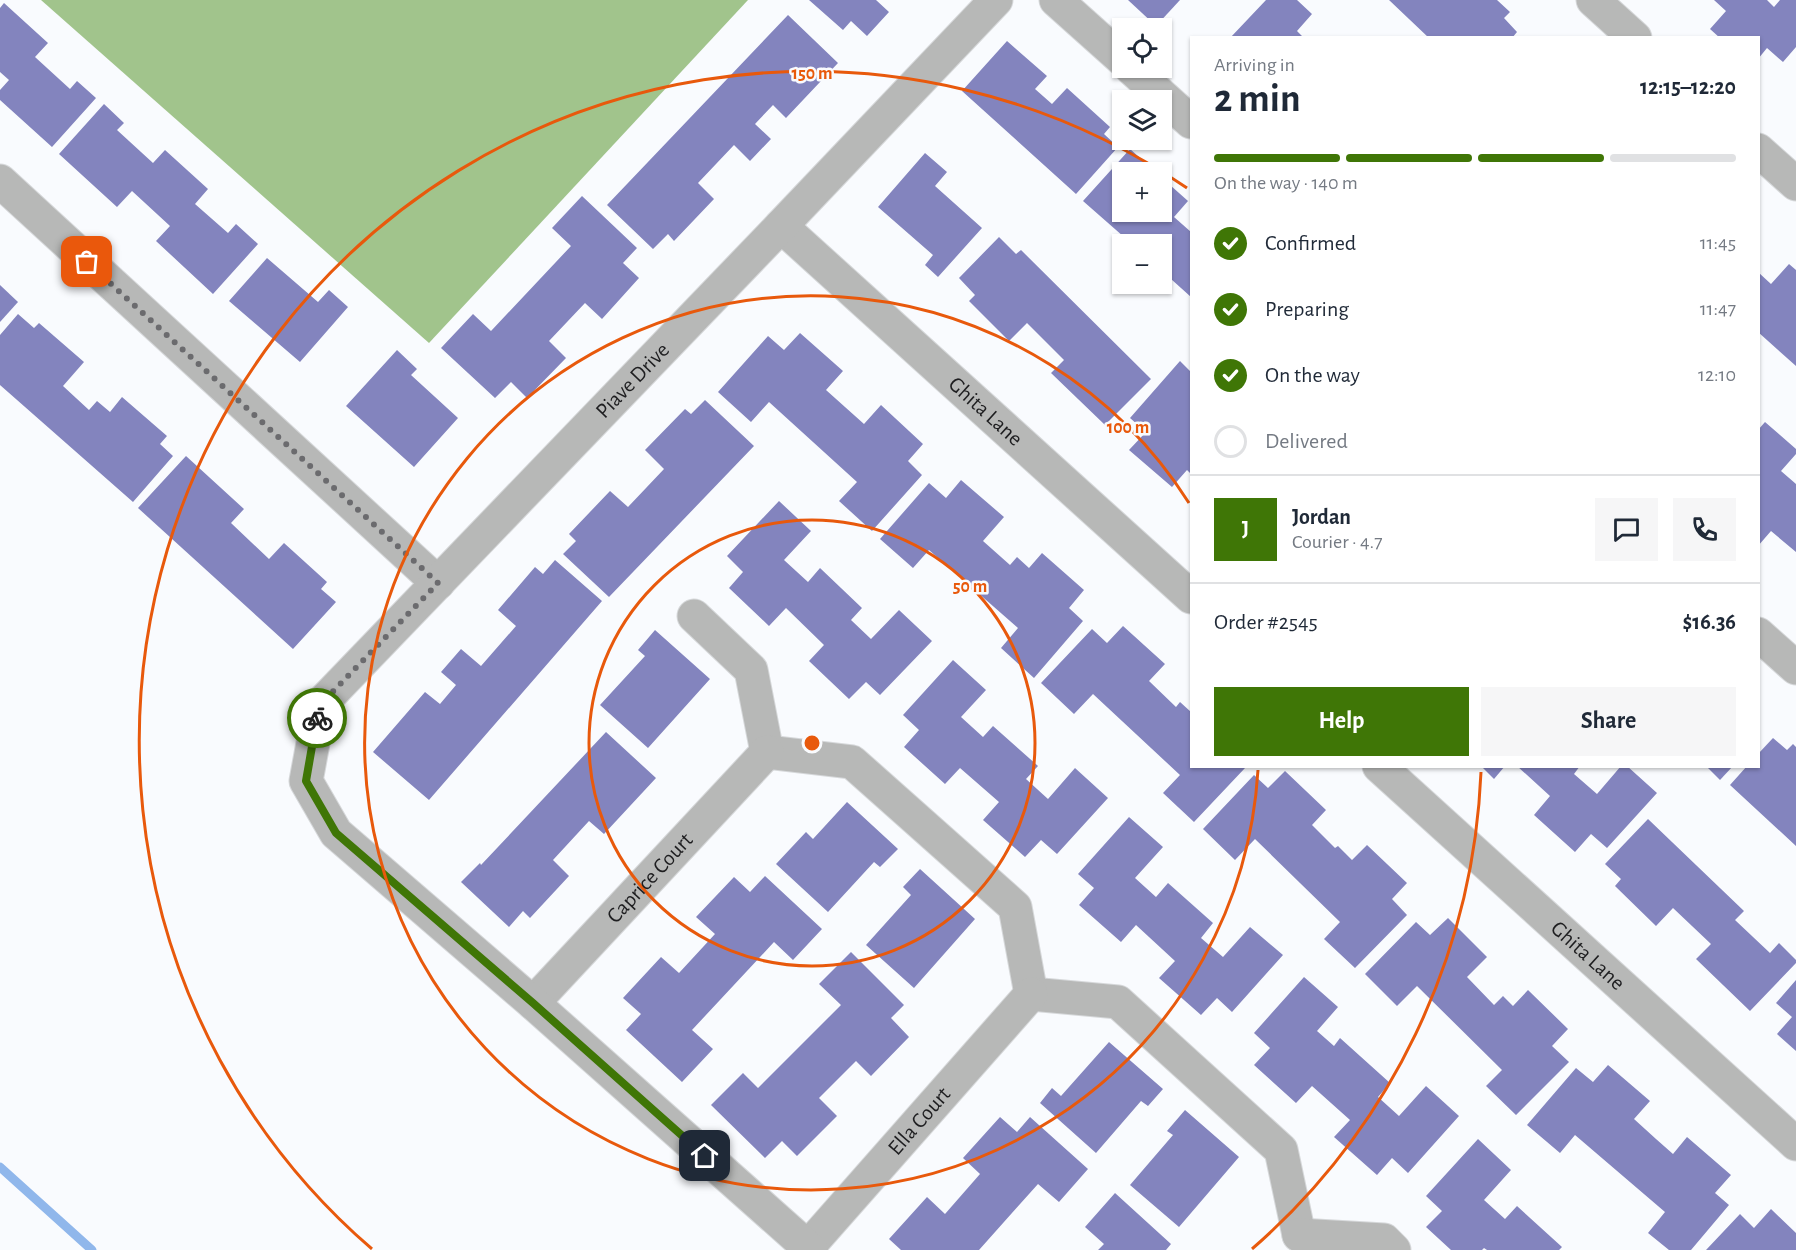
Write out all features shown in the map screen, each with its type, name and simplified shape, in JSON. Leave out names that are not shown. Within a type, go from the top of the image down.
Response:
[{"type":"street","name":"Piave Drive","points":[[533,1003],[336,833],[306,781],[320,705],[996,0]]},
{"type":"street","points":[[1056,0],[1112,51]]},
{"type":"street","points":[[1593,0],[1633,36]]},
{"type":"street","points":[[1142,78],[1190,121]]},
{"type":"street","points":[[1760,152],[1796,184]]},
{"type":"street","points":[[0,181],[438,583]]},
{"type":"street","name":"Ghita Lane","points":[[781,226],[1190,596]]},
{"type":"street","points":[[693,616],[751,670],[767,753],[852,762],[1015,907],[1031,994],[1118,1002],[1281,1150],[1293,1243],[1384,1240],[1394,1250]]},
{"type":"street","points":[[1760,636],[1796,668]]},
{"type":"street","name":"Caprice Court","points":[[533,1003],[767,753]]},
{"type":"street","name":"Ghita Lane","points":[[1381,768],[1796,1144]]},
{"type":"street","name":"Ella Court","points":[[810,1249],[1031,994]]},
{"type":"street","points":[[533,1003],[810,1249]]},
{"type":"green space","points":[[41,0],[748,0],[429,343]]},
{"type":"building","points":[[809,0],[876,0],[889,12],[867,36],[851,21],[843,30]]},
{"type":"building","points":[[1128,0],[1180,0],[1163,18],[1147,18]]},
{"type":"building","points":[[1266,0],[1297,0],[1312,14],[1297,31],[1302,36],[1232,36]]},
{"type":"building","points":[[1389,0],[1497,0],[1510,12],[1504,18],[1517,32],[1514,36],[1427,36]]},
{"type":"building","points":[[1714,0],[1767,0],[1774,7],[1780,0],[1796,0],[1796,47],[1783,62],[1767,48],[1760,57],[1760,36],[1718,36],[1710,29],[1726,11]]},
{"type":"building","points":[[4,3],[48,43],[35,57],[70,89],[77,81],[96,98],[52,147],[0,100],[0,90],[9,80],[0,72],[0,8]]},
{"type":"building","points":[[788,15],[838,63],[786,118],[773,105],[755,124],[771,139],[750,161],[734,145],[698,183],[714,199],[674,241],[668,234],[653,249],[607,205]]},
{"type":"building","points":[[1007,41],[1047,76],[1035,89],[1052,104],[1067,88],[1110,127],[1104,134],[1112,141],[1112,150],[1115,150],[1076,194],[962,91]]},
{"type":"building","points":[[104,104],[124,123],[117,130],[153,163],[165,150],[208,189],[195,204],[228,233],[236,224],[258,244],[213,294],[156,241],[170,226],[132,191],[117,207],[59,154]]},
{"type":"building","points":[[1131,150],[1145,162],[1118,162]]},
{"type":"building","points":[[925,153],[947,172],[935,186],[982,228],[938,277],[925,265],[933,255],[878,207]]},
{"type":"building","points":[[1112,169],[1112,222],[1172,222],[1172,187],[1188,201],[1174,217],[1190,231],[1190,296],[1172,280],[1172,234],[1121,234],[1083,201]]},
{"type":"building","points":[[582,196],[637,248],[623,263],[639,278],[602,319],[585,303],[549,341],[566,358],[527,398],[511,382],[495,398],[441,348],[473,314],[491,331],[571,246],[552,228]]},
{"type":"building","points":[[999,237],[1016,254],[1021,250],[1151,379],[1105,425],[1051,373],[1064,360],[1027,323],[1009,341],[969,301],[975,295],[959,278]]},
{"type":"building","points":[[267,258],[318,302],[329,290],[348,307],[300,362],[229,301]]},
{"type":"building","points":[[1789,264],[1796,270],[1796,366],[1760,334],[1760,274],[1771,284]]},
{"type":"building","points":[[0,285],[18,302],[0,322]]},
{"type":"building","points":[[18,314],[34,328],[39,323],[84,362],[63,386],[89,410],[97,401],[110,412],[122,397],[167,436],[160,444],[173,456],[133,502],[0,385],[0,335]]},
{"type":"building","points":[[800,333],[843,371],[826,390],[864,424],[881,405],[923,444],[908,461],[922,475],[872,531],[839,501],[857,482],[769,402],[751,422],[718,392],[768,336],[784,350]]},
{"type":"building","points":[[397,350],[417,369],[411,375],[458,418],[414,467],[346,406]]},
{"type":"building","points":[[1180,361],[1190,371],[1190,473],[1187,470],[1172,487],[1129,450],[1146,432],[1130,418]]},
{"type":"building","points":[[705,400],[754,446],[609,597],[563,554],[576,541],[569,534],[610,491],[628,507],[664,469],[645,450],[685,409],[691,414]]},
{"type":"building","points":[[1765,422],[1796,449],[1796,454],[1781,471],[1796,484],[1796,552],[1771,531],[1760,544],[1760,428]]},
{"type":"building","points":[[186,456],[244,509],[231,523],[269,559],[284,543],[327,582],[321,589],[336,602],[293,649],[138,508]]},
{"type":"building","points":[[961,480],[1004,517],[983,541],[1010,565],[1017,557],[1029,568],[1042,553],[1084,590],[1069,608],[1083,621],[1034,678],[1001,648],[1018,628],[929,550],[913,568],[880,539],[929,483],[946,498]]},
{"type":"building","points":[[779,501],[811,531],[784,560],[808,582],[820,568],[862,608],[851,620],[871,639],[899,610],[932,641],[880,695],[866,682],[849,699],[809,661],[824,645],[786,608],[769,626],[729,588],[743,572],[727,556]]},
{"type":"building","points":[[555,560],[602,601],[429,800],[373,752],[425,692],[440,704],[456,685],[441,672],[461,649],[481,666],[516,626],[498,610],[535,567],[543,574]]},
{"type":"building","points":[[1123,626],[1165,664],[1149,681],[1176,707],[1180,702],[1190,711],[1190,768],[1245,768],[1194,822],[1163,793],[1180,775],[1093,694],[1074,714],[1041,683],[1092,629],[1107,643]]},
{"type":"building","points":[[655,630],[710,679],[648,748],[600,705],[645,656],[638,650]]},
{"type":"building","points":[[953,660],[986,690],[961,717],[983,737],[993,726],[1038,766],[1026,779],[1048,799],[1075,768],[1108,798],[1057,854],[1041,840],[1025,857],[983,820],[999,802],[960,768],[945,784],[904,747],[919,730],[903,715]]},
{"type":"building","points":[[606,732],[656,778],[604,834],[589,821],[553,860],[569,876],[530,918],[523,911],[509,927],[461,882],[480,863],[481,865]]},
{"type":"building","points":[[1773,738],[1787,750],[1793,744],[1796,747],[1796,846],[1730,785],[1745,768],[1760,768],[1760,752]]},
{"type":"building","points":[[1483,768],[1503,768],[1494,779]]},
{"type":"building","points":[[1519,768],[1578,768],[1574,774],[1597,794],[1619,768],[1629,768],[1657,793],[1607,848],[1591,834],[1575,852],[1534,815],[1550,796]]},
{"type":"building","points":[[1708,768],[1731,768],[1720,780]]},
{"type":"building","points":[[1285,771],[1326,810],[1312,825],[1335,848],[1338,846],[1352,860],[1367,845],[1407,883],[1392,899],[1407,915],[1355,968],[1324,939],[1340,922],[1255,839],[1235,860],[1203,829],[1254,775],[1268,788]]},
{"type":"building","points":[[847,802],[898,849],[880,867],[874,862],[828,912],[776,864],[806,832],[813,839]]},
{"type":"building","points":[[1129,817],[1163,847],[1135,878],[1156,897],[1168,883],[1213,923],[1201,938],[1223,957],[1250,927],[1283,955],[1232,1012],[1217,998],[1201,1015],[1159,978],[1175,961],[1136,925],[1121,942],[1079,905],[1094,888],[1078,874]]},
{"type":"building","points":[[1648,819],[1744,911],[1735,920],[1770,953],[1779,943],[1796,960],[1796,963],[1750,1011],[1696,959],[1711,944],[1673,908],[1656,926],[1615,886],[1621,879],[1605,864]]},
{"type":"building","points":[[920,869],[975,919],[914,988],[866,945],[911,895],[903,887]]},
{"type":"building","points":[[765,876],[822,929],[793,960],[774,942],[692,1030],[713,1049],[682,1082],[626,1030],[641,1014],[623,998],[661,957],[679,973],[715,934],[696,917],[734,877],[750,892]]},
{"type":"building","points":[[1448,918],[1487,957],[1467,977],[1494,1005],[1503,996],[1513,1006],[1528,990],[1568,1029],[1552,1046],[1569,1062],[1516,1115],[1486,1086],[1502,1070],[1417,986],[1397,1006],[1365,974],[1416,922],[1430,935]]},
{"type":"building","points":[[851,952],[904,1005],[891,1018],[909,1037],[871,1076],[856,1061],[819,1098],[837,1116],[797,1156],[782,1141],[765,1158],[711,1105],[743,1073],[758,1088],[841,1005],[819,984]]},
{"type":"building","points":[[1304,977],[1338,1007],[1317,1031],[1334,1046],[1340,1038],[1390,1083],[1378,1097],[1399,1116],[1426,1086],[1459,1116],[1408,1173],[1392,1158],[1377,1175],[1334,1137],[1350,1120],[1312,1086],[1296,1103],[1254,1065],[1270,1048],[1254,1033]]},
{"type":"building","points":[[1796,980],[1796,1051],[1777,1034],[1792,1017],[1776,1003]]},
{"type":"building","points":[[1109,1042],[1163,1089],[1148,1106],[1141,1101],[1096,1153],[1040,1103],[1052,1088],[1061,1096]]},
{"type":"building","points":[[1608,1065],[1650,1101],[1634,1119],[1656,1139],[1673,1154],[1687,1137],[1731,1175],[1715,1193],[1729,1205],[1691,1250],[1669,1250],[1648,1233],[1665,1212],[1575,1135],[1560,1153],[1527,1125],[1576,1068],[1593,1082]]},
{"type":"building","points":[[1185,1110],[1239,1157],[1179,1227],[1130,1185],[1173,1135],[1167,1131]]},
{"type":"building","points":[[1000,1117],[1017,1132],[1030,1117],[1088,1169],[1059,1202],[1038,1184],[979,1250],[901,1250],[889,1239],[927,1197],[945,1214],[980,1174],[963,1158]]},
{"type":"building","points":[[1478,1139],[1511,1170],[1484,1200],[1505,1219],[1517,1206],[1562,1247],[1559,1250],[1487,1250],[1484,1248],[1482,1250],[1451,1250],[1426,1227],[1442,1211],[1426,1196]]},
{"type":"building","points":[[1115,1193],[1171,1244],[1166,1250],[1098,1250],[1104,1244],[1085,1227]]},
{"type":"building","points":[[1771,1209],[1796,1233],[1796,1250],[1706,1250],[1740,1214],[1754,1228]]},
{"type":"waterway","points":[[0,1167],[92,1250]]},
{"type":"way so far","points":[[87,262],[438,583],[320,705],[317,718]]},
{"type":"route","points":[[317,718],[306,781],[336,833],[533,1003],[705,1156]]}]
